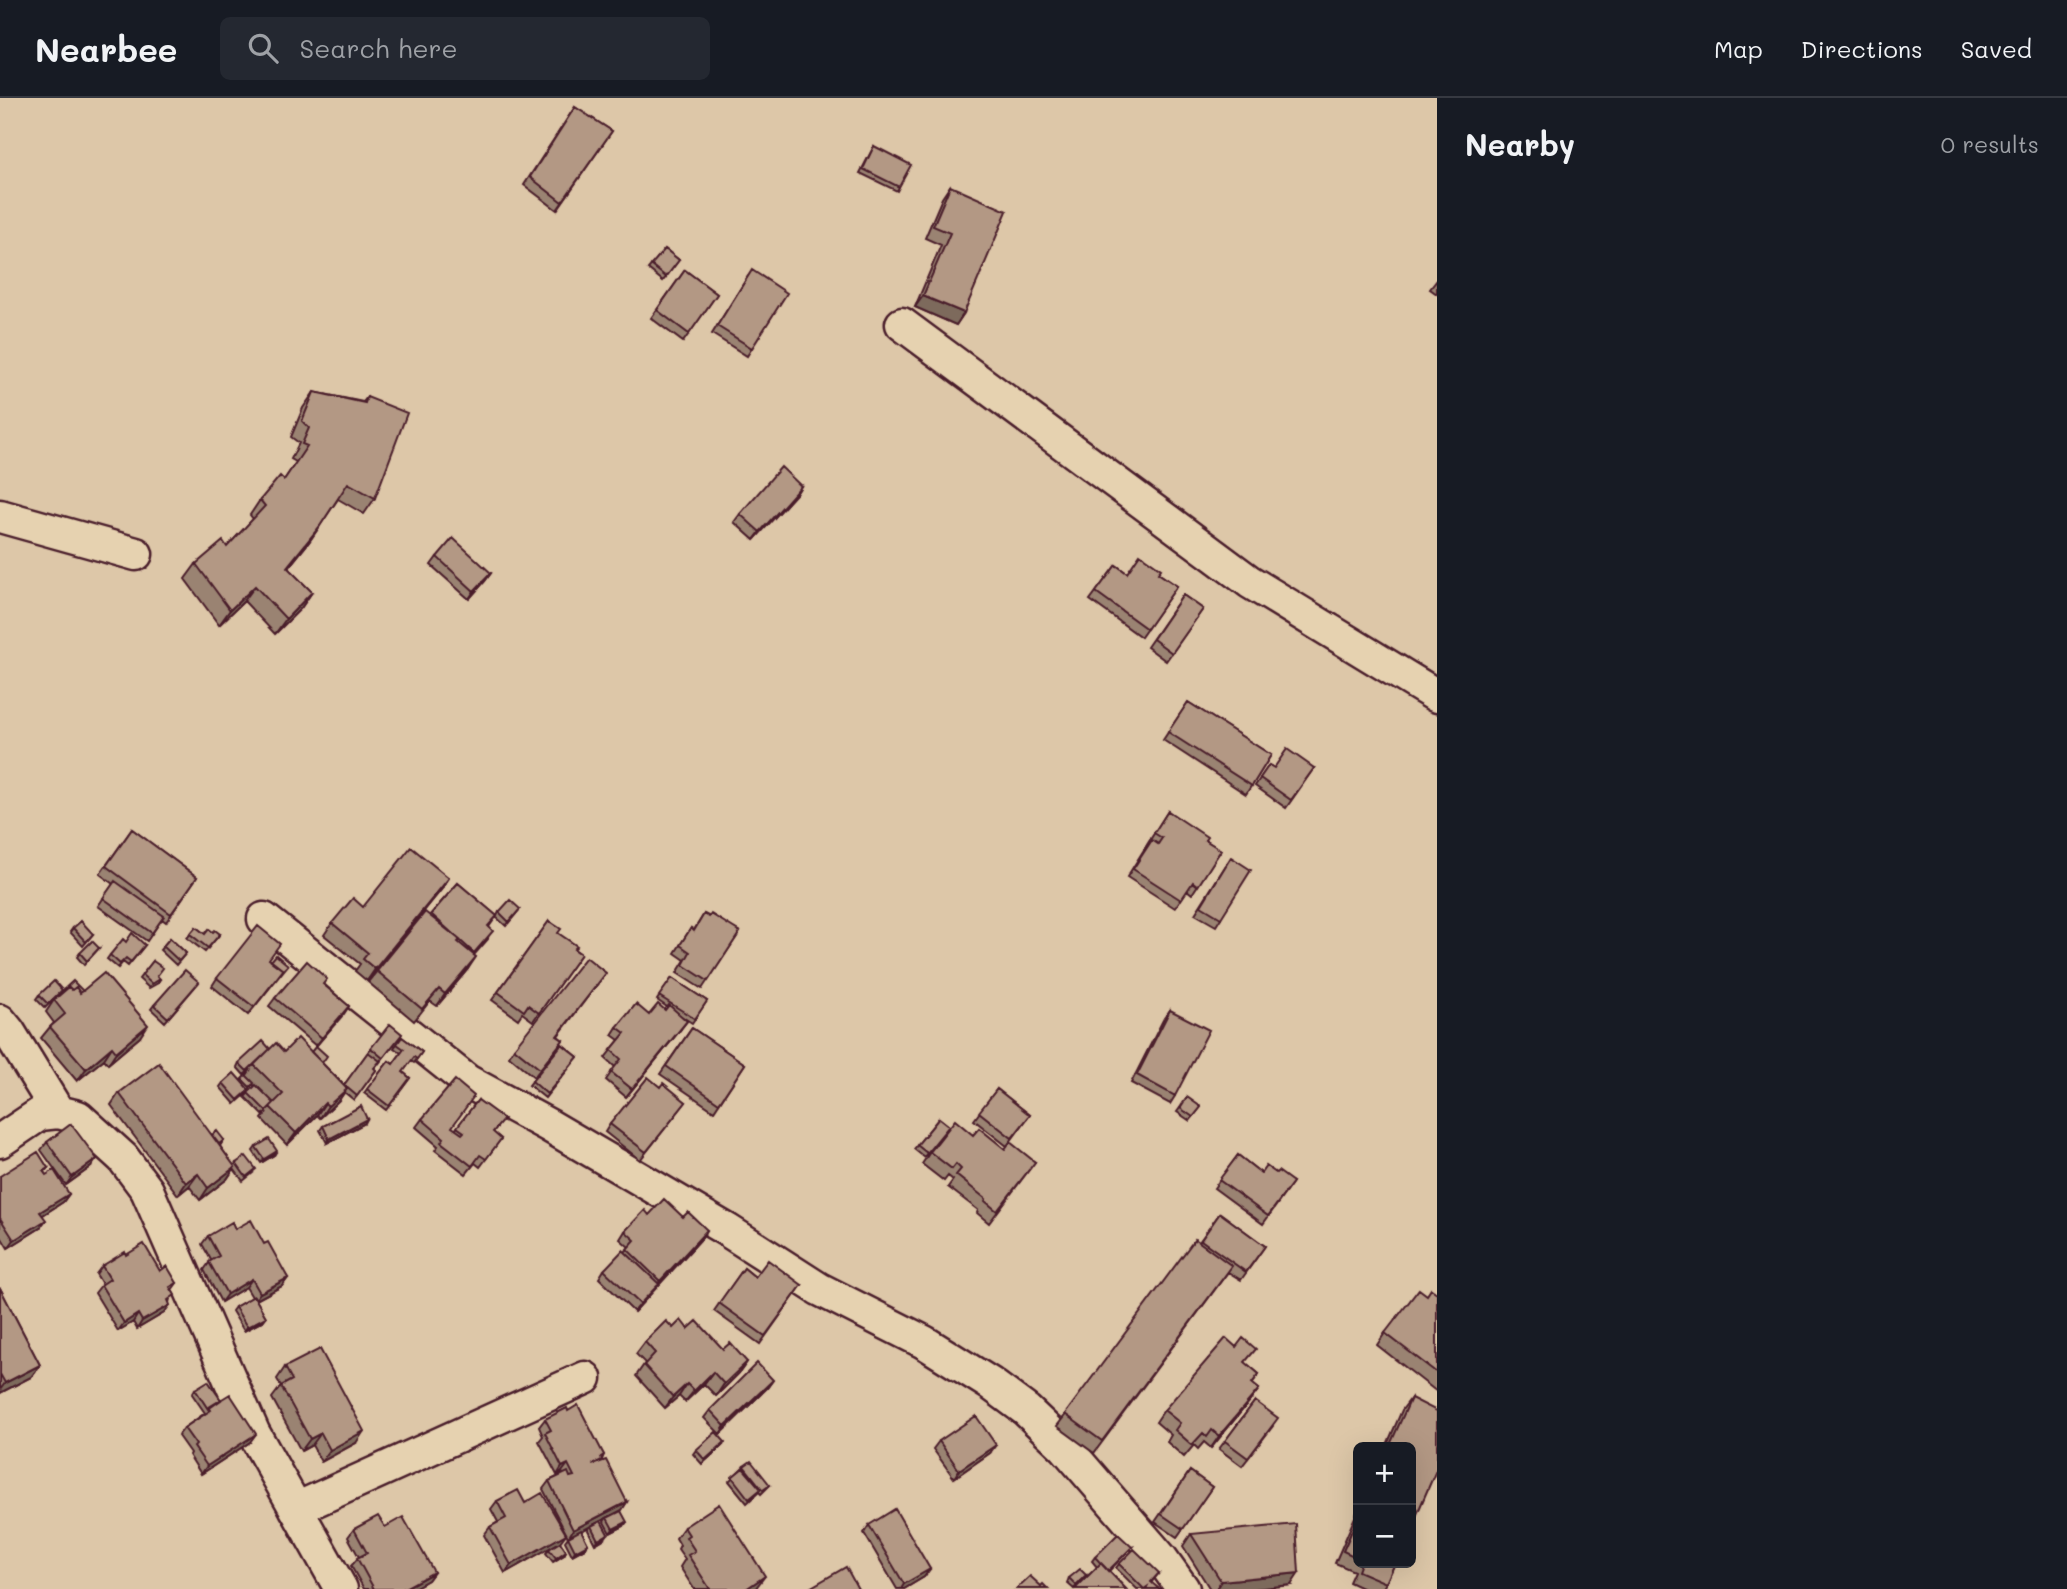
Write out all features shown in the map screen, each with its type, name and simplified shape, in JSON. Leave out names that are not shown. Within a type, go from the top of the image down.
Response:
[{"type":"street","points":[[902,324],[1250,582],[1437,696]]},
{"type":"street","points":[[0,516],[136,554]]},
{"type":"street","points":[[264,919],[467,1082],[548,1125],[727,1230],[819,1289],[924,1342],[991,1384],[1026,1410],[1065,1447],[1161,1558],[1183,1589]]},
{"type":"street","points":[[0,1021],[58,1111]]},
{"type":"street","points":[[0,1141],[40,1114],[58,1111],[78,1117],[124,1158],[147,1190],[253,1432],[341,1589]]},
{"type":"street","points":[[296,1509],[585,1378]]},
{"type":"building","points":[[575,107],[612,131],[562,202],[530,177]]},
{"type":"building","points":[[874,146],[911,165],[899,187],[863,169]]},
{"type":"building","points":[[950,186],[1007,211],[964,313],[923,296],[950,233],[933,226]]},
{"type":"building","points":[[665,249],[679,260],[666,277],[651,265]]},
{"type":"building","points":[[685,270],[717,294],[689,334],[657,310]]},
{"type":"building","points":[[752,270],[787,293],[752,348],[717,326]]},
{"type":"building","points":[[314,392],[365,403],[367,397],[407,413],[375,498],[348,483],[320,526],[287,567],[312,592],[286,619],[255,586],[230,610],[196,564],[223,541],[227,547],[265,506],[260,500],[280,476],[284,480],[307,446],[302,444],[309,428],[302,421]]},
{"type":"building","points":[[781,467],[801,486],[760,532],[740,514]]},
{"type":"building","points":[[453,538],[491,573],[474,591],[437,557]]},
{"type":"building","points":[[1140,554],[1161,569],[1158,573],[1177,586],[1147,629],[1096,592],[1116,565],[1127,573]]},
{"type":"building","points":[[1183,595],[1203,609],[1172,653],[1153,639]]},
{"type":"building","points":[[1188,702],[1271,755],[1252,786],[1168,732]]},
{"type":"building","points":[[1287,749],[1314,768],[1291,800],[1260,778],[1269,765],[1274,768]]},
{"type":"building","points":[[1168,811],[1207,837],[1205,840],[1221,850],[1198,886],[1193,882],[1181,900],[1133,869],[1152,840],[1158,844],[1162,838],[1154,833]]},
{"type":"building","points":[[132,829],[197,877],[171,914],[106,866]]},
{"type":"building","points":[[411,847],[449,878],[375,969],[363,959],[368,953],[332,923],[353,898],[363,907]]},
{"type":"building","points":[[1231,857],[1251,870],[1221,918],[1201,906]]},
{"type":"building","points":[[115,881],[164,916],[152,933],[103,898]]},
{"type":"building","points":[[458,883],[497,916],[488,926],[493,931],[474,953],[431,914]]},
{"type":"building","points":[[510,900],[520,909],[509,922],[499,912]]},
{"type":"building","points":[[425,912],[460,940],[458,942],[476,957],[445,994],[439,989],[422,1009],[377,971]]},
{"type":"building","points":[[704,914],[709,917],[711,914],[740,932],[708,981],[683,965],[690,952],[680,945],[691,928],[694,931]]},
{"type":"building","points":[[81,921],[93,934],[86,942],[73,928]]},
{"type":"building","points":[[549,921],[561,929],[558,933],[577,946],[574,949],[581,954],[539,1013],[528,1005],[524,1011],[498,992]]},
{"type":"building","points":[[258,926],[280,944],[269,959],[283,970],[254,1007],[217,978]]},
{"type":"building","points":[[196,927],[205,934],[209,929],[220,934],[208,948],[190,934]]},
{"type":"building","points":[[132,933],[145,945],[131,962],[126,958],[120,964],[110,955],[123,939],[126,942]]},
{"type":"building","points":[[170,938],[186,953],[179,961],[163,946]]},
{"type":"building","points":[[92,941],[99,948],[87,961],[80,953]]},
{"type":"building","points":[[276,955],[288,965],[283,970],[271,961]]},
{"type":"building","points":[[586,957],[606,973],[557,1036],[563,1040],[540,1069],[514,1048]]},
{"type":"building","points":[[153,961],[163,968],[157,976],[160,979],[152,984],[142,975]]},
{"type":"building","points":[[307,961],[327,979],[323,984],[349,1006],[322,1038],[275,998]]},
{"type":"building","points":[[185,970],[199,982],[168,1018],[154,1005]]},
{"type":"building","points":[[104,973],[148,1025],[116,1052],[112,1047],[86,1069],[50,1027],[65,1014],[54,1000],[69,987],[72,990],[76,987],[80,993]]},
{"type":"building","points":[[672,978],[707,1001],[695,1019],[659,996]]},
{"type":"building","points":[[54,981],[62,990],[48,1004],[39,995]]},
{"type":"building","points":[[73,981],[83,991],[80,993],[76,987],[72,990],[69,987],[62,991]]},
{"type":"building","points":[[636,1004],[649,1015],[658,1004],[665,1010],[669,1005],[687,1021],[632,1089],[611,1072],[621,1059],[611,1050],[625,1033],[617,1027]]},
{"type":"building","points":[[1170,1010],[1209,1030],[1175,1096],[1137,1075]]},
{"type":"building","points":[[390,1024],[402,1034],[383,1058],[371,1048]]},
{"type":"building","points":[[692,1028],[745,1064],[719,1103],[666,1066]]},
{"type":"building","points":[[402,1037],[422,1052],[417,1059],[414,1057],[403,1072],[410,1078],[389,1106],[367,1089],[389,1061],[393,1064],[404,1049],[397,1044]]},
{"type":"building","points":[[298,1038],[347,1089],[328,1106],[325,1103],[296,1133],[270,1107],[283,1094],[254,1065],[276,1043],[284,1052]]},
{"type":"building","points":[[263,1041],[270,1049],[247,1071],[239,1063]]},
{"type":"building","points":[[562,1044],[578,1057],[547,1094],[532,1081]]},
{"type":"building","points":[[316,1046],[327,1056],[322,1063],[311,1052]]},
{"type":"building","points":[[368,1052],[380,1061],[357,1096],[344,1085]]},
{"type":"building","points":[[159,1063],[235,1167],[208,1188],[198,1174],[186,1183],[119,1093]]},
{"type":"building","points":[[234,1073],[249,1090],[238,1100],[223,1083]]},
{"type":"building","points":[[246,1075],[254,1083],[250,1087],[242,1079]]},
{"type":"building","points":[[648,1077],[660,1087],[663,1083],[686,1102],[646,1152],[610,1124]]},
{"type":"building","points":[[455,1080],[474,1096],[452,1127],[462,1134],[464,1132],[457,1127],[478,1100],[504,1119],[493,1132],[501,1139],[486,1159],[480,1155],[472,1166],[441,1142],[444,1138],[422,1119]]},
{"type":"building","points":[[256,1085],[274,1103],[266,1111],[248,1093]]},
{"type":"building","points":[[997,1089],[1030,1115],[1012,1138],[979,1112]]},
{"type":"building","points":[[1187,1097],[1201,1107],[1193,1117],[1180,1108]]},
{"type":"building","points":[[361,1106],[367,1119],[329,1139],[323,1126]]},
{"type":"building","points":[[939,1118],[949,1126],[927,1153],[917,1145]]},
{"type":"building","points":[[955,1120],[973,1135],[979,1128],[1005,1149],[1010,1142],[1035,1162],[997,1211],[956,1175],[961,1169],[956,1164],[952,1169],[930,1152]]},
{"type":"building","points":[[71,1124],[97,1159],[72,1177],[47,1142]]},
{"type":"building","points":[[217,1131],[224,1140],[219,1144],[212,1135]]},
{"type":"building","points":[[269,1139],[277,1151],[264,1159],[256,1147]]},
{"type":"building","points":[[38,1152],[48,1168],[43,1171],[46,1175],[54,1170],[69,1194],[40,1212],[46,1220],[14,1240],[0,1218],[0,1176]]},
{"type":"building","points":[[1238,1155],[1261,1173],[1266,1166],[1293,1182],[1268,1216],[1219,1180]]},
{"type":"building","points":[[246,1156],[256,1169],[246,1177],[236,1163]]},
{"type":"building","points":[[664,1199],[683,1217],[688,1212],[707,1230],[660,1281],[627,1249],[635,1240],[625,1231],[645,1210],[649,1215]]},
{"type":"building","points":[[1220,1213],[1265,1246],[1246,1272],[1201,1240]]},
{"type":"building","points":[[251,1220],[264,1244],[268,1242],[288,1278],[260,1293],[252,1279],[227,1294],[209,1262],[219,1256],[208,1236],[232,1222],[235,1229]]},
{"type":"building","points":[[1195,1239],[1232,1266],[1102,1441],[1065,1414]]},
{"type":"building","points":[[144,1244],[160,1271],[167,1266],[177,1283],[170,1287],[175,1295],[168,1300],[170,1305],[142,1321],[138,1314],[124,1323],[101,1285],[110,1279],[102,1266]]},
{"type":"building","points":[[623,1250],[659,1284],[640,1304],[604,1270]]},
{"type":"building","points":[[768,1260],[802,1285],[765,1336],[719,1303],[744,1268],[755,1277]]},
{"type":"building","points":[[0,1288],[40,1365],[5,1383],[0,1374]]},
{"type":"building","points":[[1419,1289],[1427,1295],[1431,1289],[1437,1293],[1437,1373],[1385,1333]]},
{"type":"building","points":[[254,1296],[266,1317],[247,1327],[235,1307]]},
{"type":"building","points":[[681,1320],[688,1329],[697,1321],[723,1349],[730,1343],[747,1362],[724,1384],[713,1372],[694,1391],[687,1384],[673,1397],[644,1365],[655,1353],[645,1342],[666,1321],[673,1328]]},
{"type":"building","points":[[1226,1338],[1236,1347],[1243,1338],[1256,1349],[1245,1362],[1259,1374],[1252,1383],[1259,1389],[1219,1436],[1212,1430],[1207,1437],[1203,1433],[1192,1445],[1175,1430],[1180,1423],[1164,1410]]},
{"type":"building","points":[[320,1349],[364,1431],[330,1450],[321,1433],[310,1439],[281,1386],[292,1380],[285,1367]]},
{"type":"building","points":[[757,1363],[773,1380],[725,1426],[710,1410]]},
{"type":"building","points":[[208,1381],[221,1400],[208,1409],[195,1389]]},
{"type":"building","points":[[230,1394],[256,1434],[207,1466],[184,1428]]},
{"type":"building","points":[[1411,1398],[1437,1411],[1437,1468],[1416,1516],[1416,1442],[1391,1442]]},
{"type":"building","points":[[1255,1401],[1278,1418],[1248,1458],[1225,1441]]},
{"type":"building","points":[[578,1405],[604,1455],[602,1460],[592,1465],[606,1460],[627,1502],[573,1530],[549,1481],[568,1472],[570,1477],[574,1476],[568,1464],[562,1467],[545,1433],[551,1430],[545,1419]]},
{"type":"building","points":[[976,1416],[996,1445],[959,1470],[939,1441]]},
{"type":"building","points":[[716,1432],[725,1442],[705,1460],[696,1450]]},
{"type":"building","points":[[751,1461],[770,1485],[763,1490],[744,1466]]},
{"type":"building","points":[[743,1468],[761,1489],[749,1499],[732,1477]]},
{"type":"building","points":[[1190,1471],[1212,1487],[1183,1529],[1161,1514]]},
{"type":"building","points":[[518,1490],[525,1503],[542,1493],[566,1534],[511,1565],[490,1527],[506,1518],[497,1501]]},
{"type":"building","points":[[719,1504],[765,1576],[746,1589],[710,1589],[688,1555],[695,1551],[686,1537],[689,1535],[684,1527]]},
{"type":"building","points":[[895,1509],[930,1569],[904,1584],[869,1525]]},
{"type":"building","points":[[621,1511],[627,1522],[613,1529],[607,1518]]},
{"type":"building","points":[[378,1516],[385,1527],[403,1517],[434,1572],[403,1589],[374,1589],[357,1558],[367,1553],[354,1529]]},
{"type":"building","points":[[601,1521],[608,1534],[598,1540],[591,1526]]},
{"type":"building","points":[[1296,1524],[1299,1573],[1221,1581],[1191,1534]]},
{"type":"building","points":[[1353,1528],[1353,1556],[1343,1551]]},
{"type":"building","points":[[581,1530],[588,1544],[575,1551],[568,1537]]},
{"type":"building","points":[[1118,1534],[1132,1547],[1108,1571],[1095,1557]]},
{"type":"building","points":[[560,1542],[566,1551],[556,1558],[549,1549]]},
{"type":"building","points":[[1134,1549],[1159,1573],[1151,1582],[1159,1589],[1144,1589],[1119,1564]]},
{"type":"building","points":[[1101,1563],[1126,1589],[1076,1589],[1076,1588]]},
{"type":"building","points":[[846,1567],[858,1589],[808,1589]]},
{"type":"building","points":[[1359,1568],[1393,1568],[1386,1583],[1358,1571]]},
{"type":"building","points":[[1080,1569],[1086,1575],[1076,1585],[1069,1578]]},
{"type":"building","points":[[1030,1576],[1041,1586],[1043,1584],[1048,1589],[1016,1589]]}]
